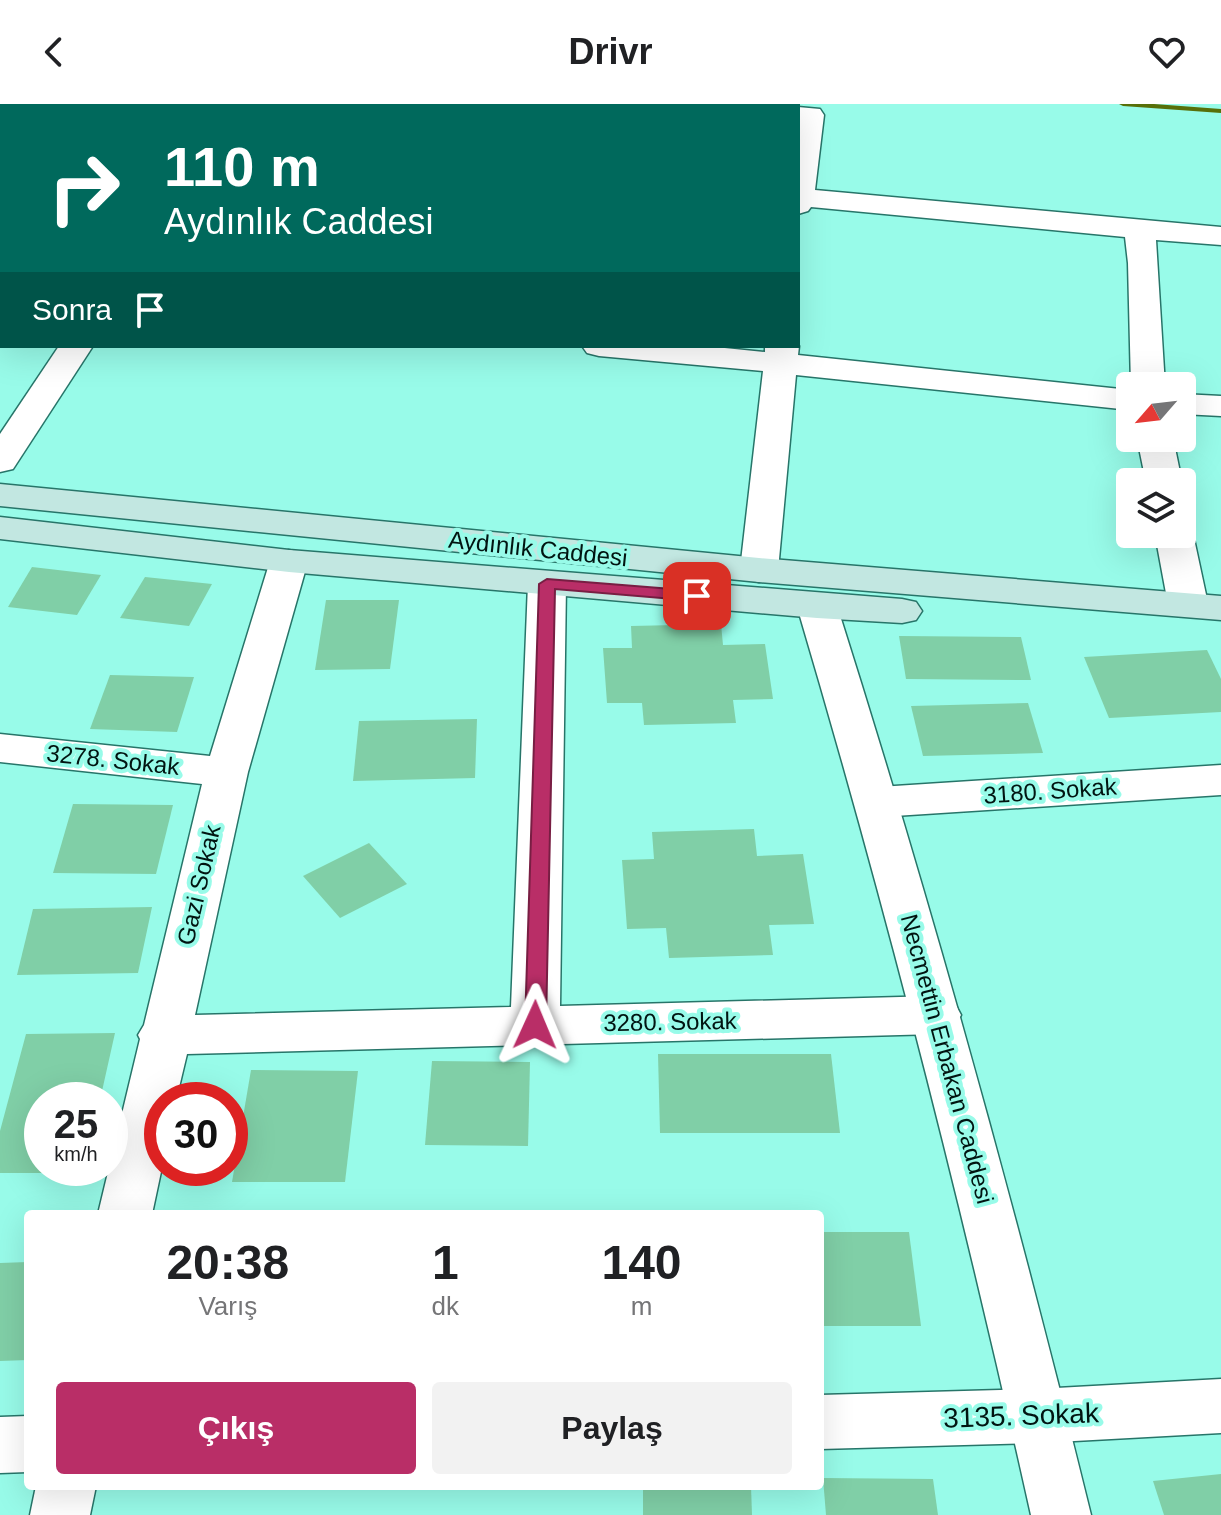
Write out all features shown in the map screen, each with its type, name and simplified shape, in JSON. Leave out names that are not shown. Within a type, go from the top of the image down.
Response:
[{"type":"main road","name":"Aydınlık Caddesi","points":[[0,495],[759,570],[1210,610]]},
{"type":"main road","name":"Aydınlık Caddesi","points":[[0,528],[289,561],[817,606],[1155,623],[1210,610]]},
{"type":"street","points":[[800,115],[810,115],[800,185]]},
{"type":"street","points":[[800,199],[1221,236]]},
{"type":"street","points":[[1139,229],[1144,263],[1148,372]]},
{"type":"street","points":[[0,461],[75,348]]},
{"type":"street","points":[[639,348],[781,355],[1116,398]]},
{"type":"street","points":[[759,570],[781,355]]},
{"type":"street","points":[[1196,405],[1221,406]]},
{"type":"street","points":[[1181,548],[1210,610]]},
{"type":"street","name":"Gazi Sokak","points":[[126,1210],[163,1035],[226,772],[289,561]]},
{"type":"street","points":[[535,1025],[547,584]]},
{"type":"street","name":"Necmettin Erbakan Caddesi","points":[[817,606],[879,802],[937,1015],[1061,1515]]},
{"type":"street","name":"3278. Sokak","points":[[0,748],[226,772]]},
{"type":"street","name":"3180. Sokak","points":[[879,802],[1221,780]]},
{"type":"street","name":"3280. Sokak","points":[[163,1035],[937,1015]]},
{"type":"street","name":"3135. Sokak","points":[[824,1422],[1038,1416],[1221,1406]]},
{"type":"street","points":[[0,1445],[24,1444]]},
{"type":"street","points":[[60,1515],[65,1490]]},
{"type":"building","points":[[32,567],[101,575],[77,615],[8,607]]},
{"type":"building","points":[[145,577],[212,584],[189,626],[120,618]]},
{"type":"building","points":[[326,600],[399,600],[390,669],[315,670]]},
{"type":"building","points":[[721,624],[723,645],[765,644],[773,699],[733,700],[736,723],[644,725],[642,703],[607,703],[603,648],[632,648],[631,626]]},
{"type":"building","points":[[899,636],[1021,637],[1031,680],[906,679]]},
{"type":"building","points":[[1207,650],[1221,679],[1221,712],[1109,718],[1084,657]]},
{"type":"building","points":[[110,675],[194,677],[177,732],[90,729]]},
{"type":"building","points":[[1028,703],[1043,753],[923,756],[911,706]]},
{"type":"building","points":[[477,719],[475,778],[353,781],[359,721]]},
{"type":"building","points":[[73,804],[173,805],[156,874],[53,873]]},
{"type":"building","points":[[754,829],[757,856],[803,854],[814,924],[769,925],[773,955],[669,958],[666,928],[627,929],[622,860],[654,859],[652,832]]},
{"type":"building","points":[[369,843],[407,884],[340,918],[303,876]]},
{"type":"building","points":[[152,907],[138,973],[17,975],[33,909]]},
{"type":"building","points":[[115,1033],[104,1082],[24,1082],[24,1173],[0,1173],[0,1131],[26,1034]]},
{"type":"building","points":[[658,1054],[831,1054],[840,1133],[660,1133]]},
{"type":"building","points":[[432,1061],[530,1062],[528,1146],[425,1145]]},
{"type":"building","points":[[251,1070],[358,1071],[345,1182],[248,1182],[248,1088]]},
{"type":"building","points":[[824,1232],[909,1232],[921,1326],[824,1326]]},
{"type":"building","points":[[24,1262],[24,1360],[0,1361],[0,1263]]},
{"type":"building","points":[[1221,1474],[1221,1515],[1164,1515],[1153,1481]]},
{"type":"building","points":[[824,1478],[933,1479],[938,1515],[826,1515]]},
{"type":"building","points":[[643,1490],[751,1490],[752,1515],[643,1515]]},
{"type":"waterway","points":[[1123,104],[1221,111]]},
{"type":"route","points":[[535,1025],[547,584],[697,596]]}]
